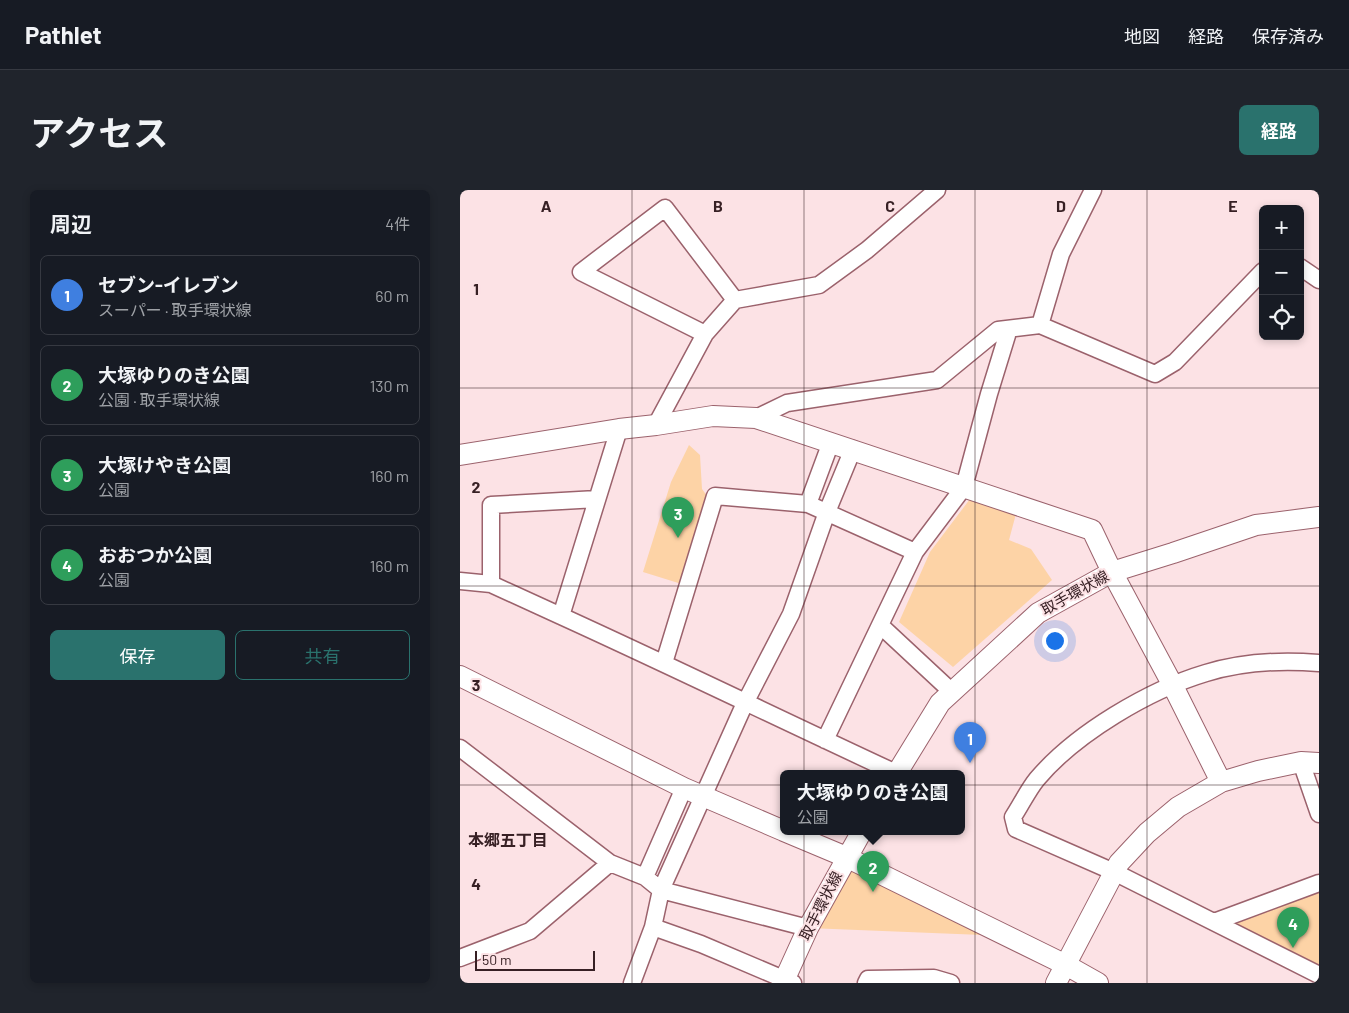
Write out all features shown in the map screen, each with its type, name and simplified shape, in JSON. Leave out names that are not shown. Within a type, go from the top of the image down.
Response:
[{"type":"street","points":[[656,425],[705,334],[735,300],[818,284],[867,250],[937,190]]},
{"type":"street","points":[[1040,325],[1061,254],[1093,190]]},
{"type":"street","points":[[705,334],[581,272],[665,208],[735,300]]},
{"type":"street","points":[[1304,270],[1319,280]]},
{"type":"street","points":[[756,418],[787,403],[936,380],[998,330],[1040,325],[1155,374],[1175,362],[1259,275]]},
{"type":"street","points":[[825,740],[915,552],[964,487],[1009,329]]},
{"type":"street","points":[[460,455],[619,428],[656,425],[713,416],[756,418],[1092,530],[1221,782]]},
{"type":"street","points":[[560,616],[619,428]]},
{"type":"street","points":[[808,504],[832,442]]},
{"type":"street","points":[[632,983],[653,927],[661,890],[702,796],[726,749],[745,703],[791,614],[827,512],[853,449]]},
{"type":"street","points":[[664,663],[715,496],[808,504],[915,552]]},
{"type":"street","points":[[491,584],[491,505],[597,499]]},
{"type":"street","name":"取手環状線","points":[[898,770],[940,703],[1038,613],[1112,572],[1173,554],[1256,525],[1319,517]]},
{"type":"street","points":[[460,581],[491,584],[664,663],[890,770]]},
{"type":"street","points":[[880,625],[952,692]]},
{"type":"street","points":[[1319,663],[1250,664],[1206,673],[1132,704],[1074,742],[1037,779],[1013,817],[1016,829],[1114,872],[1319,975]]},
{"type":"street","points":[[460,676],[684,788],[780,829]]},
{"type":"street","points":[[460,748],[610,864],[645,877],[661,890],[808,928]]},
{"type":"street","points":[[1056,983],[1119,863],[1147,833],[1172,812],[1221,782],[1258,771],[1310,762],[1319,814]]},
{"type":"street","points":[[645,877],[684,788]]},
{"type":"street","points":[[794,835],[846,857],[1066,965],[1098,983]]},
{"type":"street","name":"取手環状線","points":[[787,982],[808,928],[860,835]]},
{"type":"street","points":[[460,958],[530,931],[610,864]]},
{"type":"street","points":[[1214,922],[1319,883]]},
{"type":"street","points":[[653,927],[700,944],[787,982]]},
{"type":"street","points":[[866,983],[868,979],[934,978],[951,983]]},
{"type":"shaded area","points":[[689,445],[700,455],[702,489],[713,504],[688,586],[643,572],[671,482]]},
{"type":"shaded area","points":[[970,499],[1017,510],[1009,540],[1031,549],[1052,580],[953,667],[899,622],[930,552]]},
{"type":"shaded area","points":[[846,857],[1007,936],[808,928]]},
{"type":"shaded area","points":[[1319,883],[1319,975],[1214,922]]},
{"type":"place","name":"大塚けやき公園","points":[[678,538]]},
{"type":"place","name":"セブン-イレブン","points":[[970,763]]},
{"type":"place","name":"大塚ゆりのき公園","points":[[873,892]]},
{"type":"place","name":"おおつか公園","points":[[1293,948]]},
{"type":"district","name":"本郷五丁目","points":[[508,840]]}]
